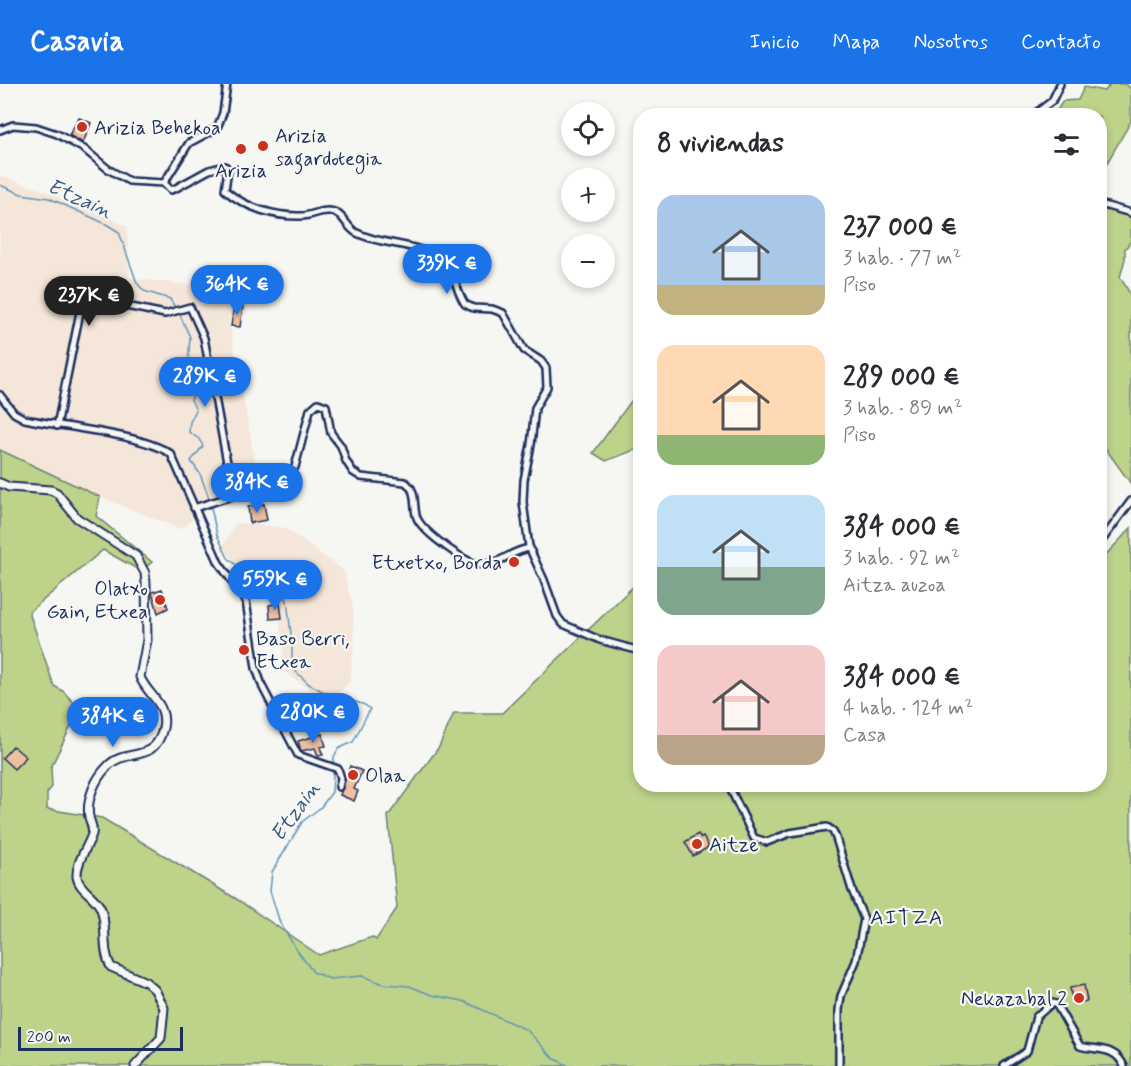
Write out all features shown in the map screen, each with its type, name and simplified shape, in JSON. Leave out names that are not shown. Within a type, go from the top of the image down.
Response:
[{"type":"street","points":[[164,183],[189,143],[217,128],[223,113],[227,84]]},
{"type":"street","points":[[1043,108],[1052,101],[1060,84]]},
{"type":"street","points":[[0,130],[13,125],[36,127],[57,134],[84,149],[108,170],[129,181],[164,183],[171,190],[221,165],[227,166],[225,190],[236,199],[266,212],[300,216],[328,211],[337,213],[350,230],[360,235],[423,250],[436,258],[450,271],[465,304],[473,308],[492,309],[503,314],[524,350],[541,361],[548,376],[547,387],[535,408],[523,502],[530,548],[557,616],[563,624],[600,640],[633,649]]},
{"type":"street","points":[[1107,206],[1131,213]]},
{"type":"street","points":[[57,426],[83,297],[165,314],[190,307],[204,338],[233,495]]},
{"type":"street","points":[[0,395],[19,417],[160,447],[171,454],[219,563],[246,601],[256,668],[263,688],[298,755],[337,769],[341,778],[339,787]]},
{"type":"street","points":[[194,508],[286,479],[295,467],[309,410],[318,402],[326,406],[330,433],[341,446],[345,461],[353,472],[361,477],[405,482],[410,485],[414,494],[416,517],[421,526],[445,545],[477,564],[490,564],[515,550],[530,548]]},
{"type":"street","points":[[0,483],[9,487],[45,489],[57,493],[77,518],[136,556],[145,573],[147,640],[140,677],[162,708],[164,726],[157,743],[149,751],[120,759],[106,768],[90,797],[88,806],[93,833],[77,870],[77,880],[91,894],[100,908],[106,956],[111,967],[146,982],[162,1000],[164,1008],[161,1038],[135,1066]]},
{"type":"street","points":[[1107,534],[1131,501]]},
{"type":"street","points":[[732,792],[754,838],[759,841],[767,842],[790,833],[827,827],[833,831],[836,838],[852,890],[864,919],[856,961],[841,996],[839,1066]]},
{"type":"street","points":[[1004,1066],[1026,1051],[1036,1017],[1042,1009],[1052,1003],[1056,1004],[1080,1046],[1104,1048],[1116,1055],[1124,1066]]},
{"type":"shaded area","points":[[0,176],[40,189],[127,226],[129,278],[223,289],[257,473],[180,529],[78,488],[0,450]]},
{"type":"shaded area","points":[[236,523],[285,528],[343,570],[353,607],[354,643],[350,681],[341,691],[322,697],[286,673],[276,593],[221,550]]},
{"type":"green space","points":[[1104,84],[1126,84],[1131,89],[1131,121],[1107,163],[1107,108],[1058,108],[1063,101],[1078,100],[1084,87],[1104,91],[1109,87]]},
{"type":"green space","points":[[1107,206],[1131,212],[1131,241],[1125,249],[1120,277],[1131,295],[1131,484],[1107,451]]},
{"type":"green space","points":[[633,399],[633,451],[606,461],[593,453]]},
{"type":"green space","points":[[0,450],[100,497],[96,516],[152,562],[141,571],[103,550],[29,612],[54,686],[63,691],[75,704],[76,716],[51,767],[52,787],[47,793],[47,809],[102,818],[238,900],[319,955],[372,937],[376,940],[397,908],[388,816],[439,747],[454,713],[502,713],[633,587],[633,792],[1107,792],[1107,554],[1131,528],[1131,1066],[0,1066]]},
{"type":"building","name":"Arizia Behekoa","points":[[79,118],[91,123],[83,143],[69,135]]},
{"type":"building","points":[[234,305],[243,306],[240,327],[231,326]]},
{"type":"building","points":[[264,504],[267,520],[250,523],[248,507]]},
{"type":"building","name":"Olatxo Gain, Etxea","points":[[162,589],[168,608],[158,613],[152,592]]},
{"type":"building","points":[[280,603],[282,618],[270,619],[269,605]]},
{"type":"building","points":[[322,734],[326,746],[320,747],[323,755],[318,756],[315,748],[301,751],[298,741]]},
{"type":"building","points":[[13,746],[26,757],[14,769],[2,758]]},
{"type":"building","points":[[350,766],[362,771],[354,789],[358,791],[354,801],[340,795]]},
{"type":"building","name":"Aitze","points":[[698,834],[701,838],[703,837],[709,847],[693,856],[685,842]]},
{"type":"building","name":"Nekazabal 2","points":[[1084,985],[1087,1001],[1073,1004],[1070,988]]},
{"type":"waterway","name":"Etzain","points":[[0,185],[21,194],[49,198],[119,232],[137,283],[144,291],[170,299],[176,309]]},
{"type":"waterway","name":"Etzain","points":[[179,313],[190,337],[188,365],[197,381],[191,400],[196,410],[190,422],[189,432],[199,439],[203,446],[191,461],[200,474],[209,498]]},
{"type":"waterway","name":"Etzain","points":[[211,508],[217,535],[228,558],[256,581],[279,588],[287,600],[292,642],[292,668],[309,684],[324,692],[365,705],[370,709],[353,742],[338,749],[334,757],[332,792],[321,807],[302,822],[272,872],[270,891],[280,923],[296,949],[313,972],[330,979],[362,976],[384,984],[409,986],[432,995],[463,1001],[527,1030],[553,1058],[569,1066]]},
{"type":"place","name":"Arizia Behekoa","points":[[82,127]]},
{"type":"place","name":"Arizia sagardotegia","points":[[263,146]]},
{"type":"place","name":"Arizia","points":[[241,149]]},
{"type":"place","name":"Etxetxo, Borda","points":[[514,562]]},
{"type":"place","name":"Olatxo Gain, Etxea","points":[[160,600]]},
{"type":"place","name":"Baso Berri, Etxea","points":[[244,650]]},
{"type":"place","name":"Olaa","points":[[353,775]]},
{"type":"place","name":"Aitze","points":[[697,844]]},
{"type":"place","name":"Nekazabal 2","points":[[1079,998]]},
{"type":"district","name":"AITZA","points":[[907,917]]}]
